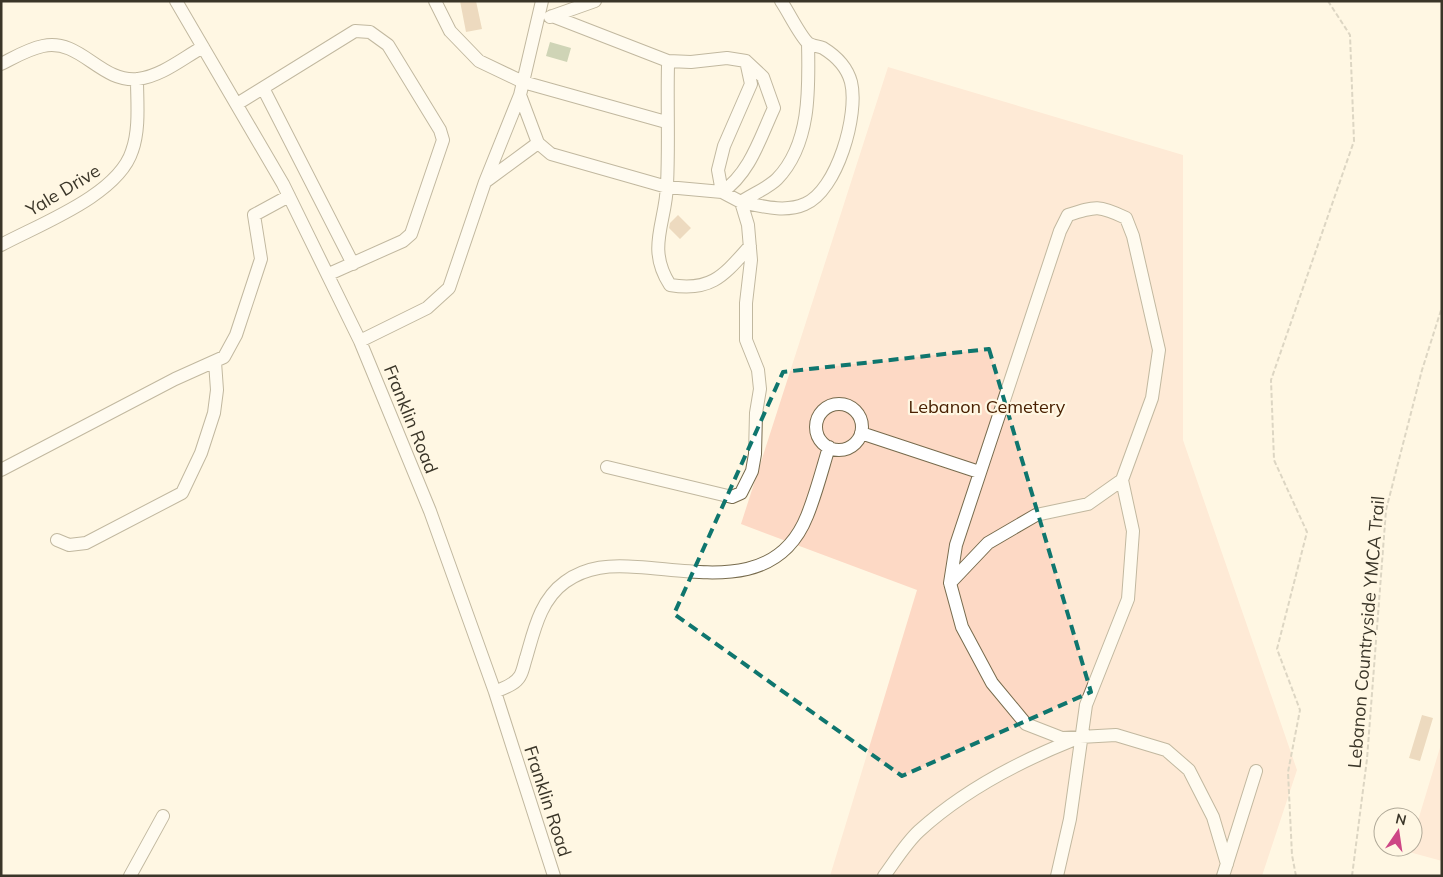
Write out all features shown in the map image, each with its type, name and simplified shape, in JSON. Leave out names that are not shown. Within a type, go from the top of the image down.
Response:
[{"type":"street","name":"Franklin Road","points":[[176,1],[289,196],[329,274],[360,341],[430,511],[495,692],[550,873]]},
{"type":"street","points":[[435,1],[450,31],[479,61],[523,82],[666,122]]},
{"type":"street","points":[[536,27],[552,16],[595,1]]},
{"type":"street","points":[[741,202],[776,180],[791,160],[807,108],[808,43],[781,1]]},
{"type":"street","points":[[360,341],[426,308],[449,288],[486,182],[520,95],[536,27],[539,3]]},
{"type":"street","points":[[552,16],[668,61],[691,62],[727,58],[746,61],[763,78],[774,108],[750,161],[736,182],[722,192]]},
{"type":"street","points":[[237,104],[355,31],[370,32],[388,44],[440,130],[443,140],[411,234],[403,241],[329,274]]},
{"type":"street","points":[[520,95],[538,143],[550,154],[667,187],[722,192],[741,202],[772,209],[804,205],[822,193],[836,168],[852,116],[851,83],[841,61],[822,48],[808,43]]},
{"type":"street","points":[[1,64],[43,46],[60,45],[75,50],[112,76],[137,79],[157,74],[203,47]]},
{"type":"street","points":[[722,192],[718,170],[724,146],[751,84],[746,61]]},
{"type":"street","points":[[668,64],[666,122],[667,187],[658,239],[660,270],[670,285],[689,288],[706,285],[724,276],[750,246]]},
{"type":"street","name":"Yale Drive","points":[[1,244],[95,195],[120,174],[132,152],[136,135],[137,79]]},
{"type":"street","points":[[263,88],[352,264]]},
{"type":"street","points":[[486,182],[538,143]]},
{"type":"street","points":[[1,470],[175,379],[224,358],[236,335],[261,259],[254,215],[289,196]]},
{"type":"street","points":[[607,467],[732,497],[741,493],[752,471],[756,454],[756,413],[760,389],[758,370],[746,340],[746,304],[751,260],[748,225],[741,202]]},
{"type":"street","points":[[1057,876],[1069,827],[1083,737],[1086,705],[1128,599],[1133,531],[1122,480],[1152,398],[1158,350],[1133,236],[1126,218],[1106,209],[1092,207],[1068,215],[1060,231],[956,544],[950,583],[966,635],[992,683],[1026,724],[1062,738],[1083,737],[1116,735],[1166,750],[1189,770],[1213,817],[1225,870]]},
{"type":"street","points":[[57,540],[68,545],[86,543],[182,493],[201,453],[214,413],[217,390],[215,362]]},
{"type":"street","points":[[845,404],[856,411],[862,425],[861,433],[852,446],[844,449],[829,447],[817,436],[816,420],[823,409],[830,405],[845,404]]},
{"type":"street","points":[[861,433],[979,472]]},
{"type":"street","points":[[495,692],[512,684],[520,676],[540,612],[550,596],[563,583],[579,573],[598,567],[617,566],[725,573],[740,571],[766,563],[780,554],[792,542],[807,517],[829,447]]},
{"type":"street","points":[[950,583],[988,544],[1036,515],[1088,504],[1122,480]]},
{"type":"street","points":[[884,876],[918,832],[959,798],[1026,759],[1083,737]]},
{"type":"street","points":[[1225,870],[1256,771]]},
{"type":"street","points":[[130,876],[164,816]]},
{"type":"path","points":[[1296,876],[1292,855],[1288,772],[1300,710],[1277,649],[1307,532],[1274,460],[1271,380],[1354,141],[1350,35],[1328,1]]},
{"type":"path","name":"Lebanon Countryside YMCA Trail","points":[[1352,876],[1367,758],[1386,510],[1422,370],[1442,307]]},
{"type":"highlighted area","points":[[989,349],[1091,692],[902,776],[674,614],[783,372]]},
{"type":"green space","name":"Lebanon Cemetery","points":[[888,67],[1183,155],[1183,440],[1297,770],[1262,876],[830,876],[917,590],[741,524]]},
{"type":"green space","points":[[1442,741],[1442,861],[1423,856],[1422,807]]},
{"type":"shaded area","points":[[550,42],[571,48],[567,62],[546,56]]},
{"type":"building","points":[[460,1],[476,1],[482,29],[466,32]]},
{"type":"building","points":[[678,215],[691,228],[680,239],[669,228],[670,223]]},
{"type":"building","points":[[1422,715],[1433,718],[1420,761],[1409,758]]}]
